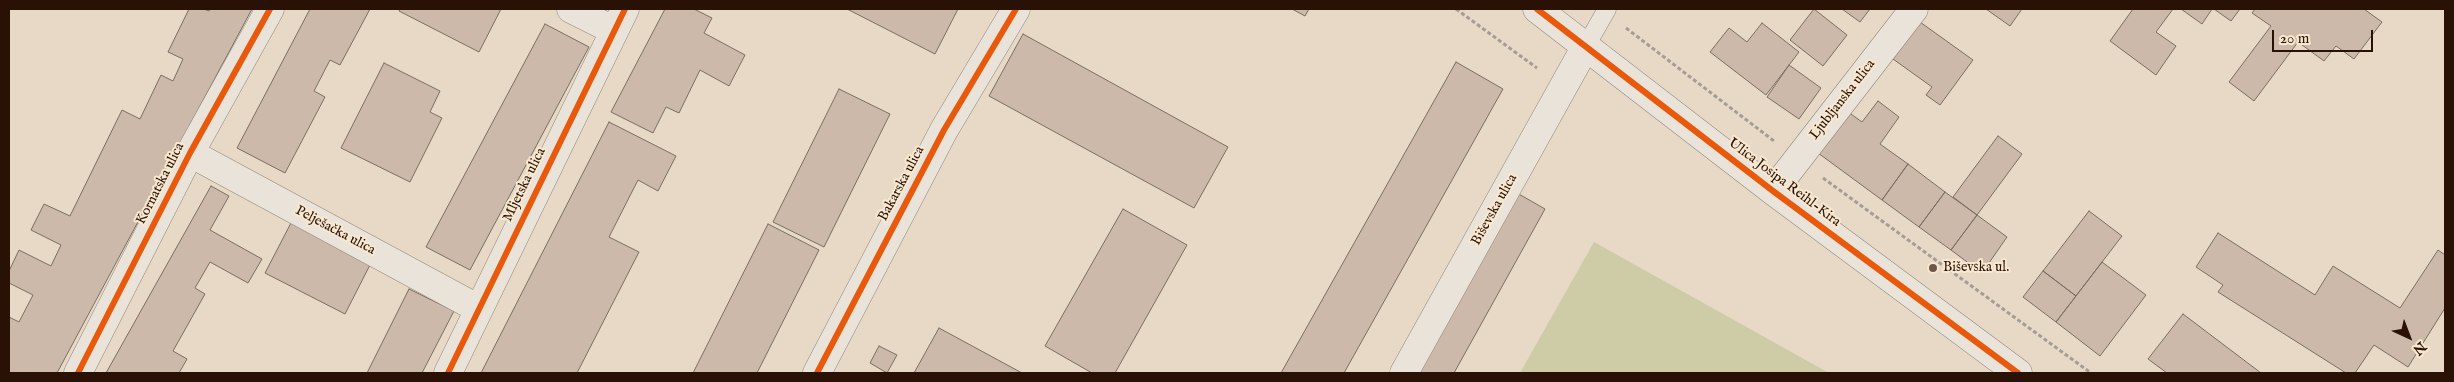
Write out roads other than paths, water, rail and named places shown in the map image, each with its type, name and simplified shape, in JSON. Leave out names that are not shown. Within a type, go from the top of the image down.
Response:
[{"type":"street","name":"Kornatska ulica","points":[[78,373],[190,153],[270,9]]},
{"type":"street","points":[[571,9],[619,19]]},
{"type":"street","name":"Bakarska ulica","points":[[817,373],[944,130],[1016,9]]},
{"type":"street","name":"Ulica Josipa Reihl-Kira","points":[[1537,9],[1773,192],[2018,373]]},
{"type":"street","name":"Ljubljanska ulica","points":[[1773,192],[1914,9]]},
{"type":"street","name":"Mljetska ulica","points":[[448,373],[619,19]]},
{"type":"street","name":"Biševska ulica","points":[[1404,373],[1586,46]]},
{"type":"street","name":"Pelješačka ulica","points":[[190,153],[480,309]]},
{"type":"lane","points":[[1586,46],[1606,10]]},
{"type":"place","name":"Biševska ul.","points":[[1933,268]]}]
